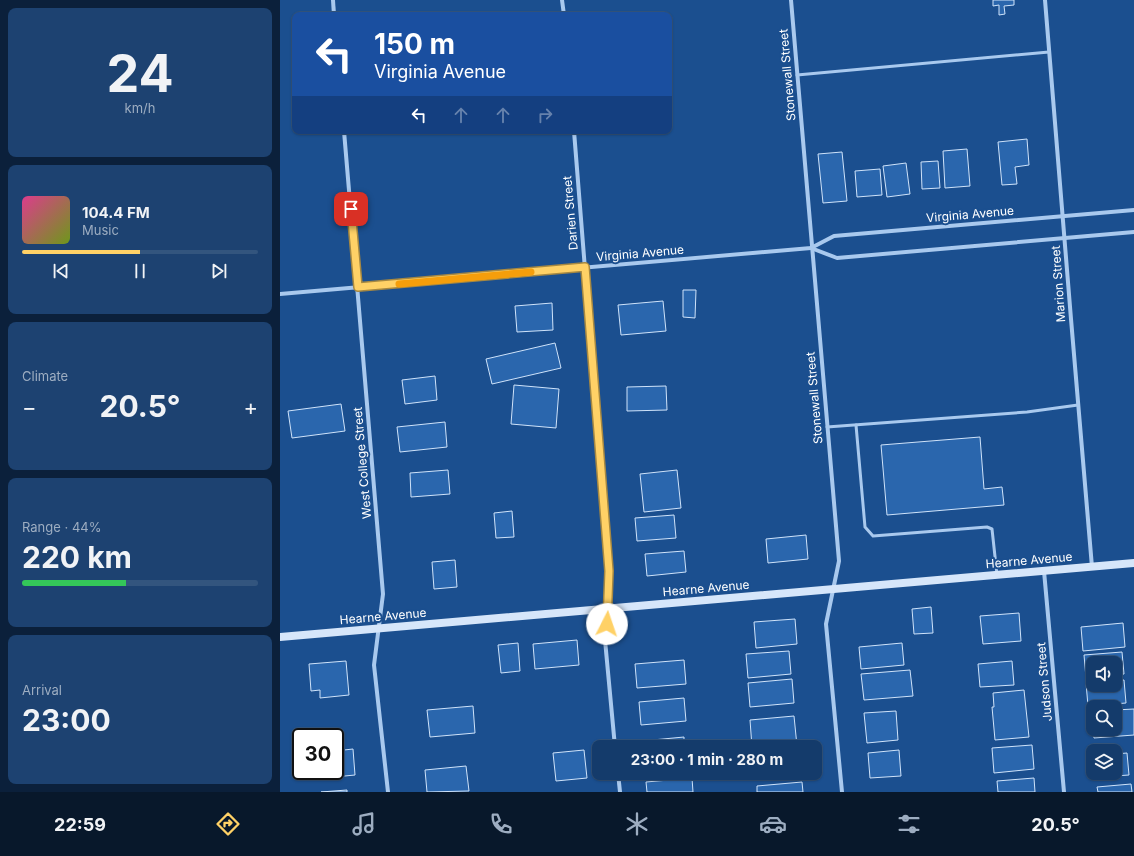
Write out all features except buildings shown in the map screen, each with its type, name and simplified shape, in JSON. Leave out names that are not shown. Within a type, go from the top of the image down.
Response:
[{"type":"main road","name":"Hearne Avenue","points":[[280,637],[1134,563]]},
{"type":"street","points":[[333,0],[334,12]]},
{"type":"street","points":[[562,0],[564,12]]},
{"type":"street","name":"Stonewall Street","points":[[791,0],[811,248],[839,561],[826,624],[842,792]]},
{"type":"street","name":"Marion Street","points":[[1045,0],[1092,567]]},
{"type":"street","name":"West College Street","points":[[344,134],[383,594],[374,665],[388,792]]},
{"type":"street","name":"Darien Street","points":[[574,134],[609,571],[606,640],[614,740]]},
{"type":"street","name":"Virginia Avenue","points":[[280,294],[811,248],[834,236],[1134,210]]},
{"type":"street","name":"Virginia Avenue","points":[[811,248],[837,258],[1134,232]]},
{"type":"street","name":"Judson Street","points":[[1044,571],[1064,792]]},
{"type":"street","points":[[619,780],[620,792]]},
{"type":"lane","points":[[797,75],[1049,52]]},
{"type":"lane","points":[[827,427],[1027,412],[1078,405]]},
{"type":"lane","points":[[856,424],[865,527],[869,532],[873,536],[987,527],[992,529],[997,575]]},
{"type":"slow traffic","points":[[399,284],[531,272]]},
{"type":"route","points":[[351,209],[358,287],[585,267],[609,571],[607,624]]}]
